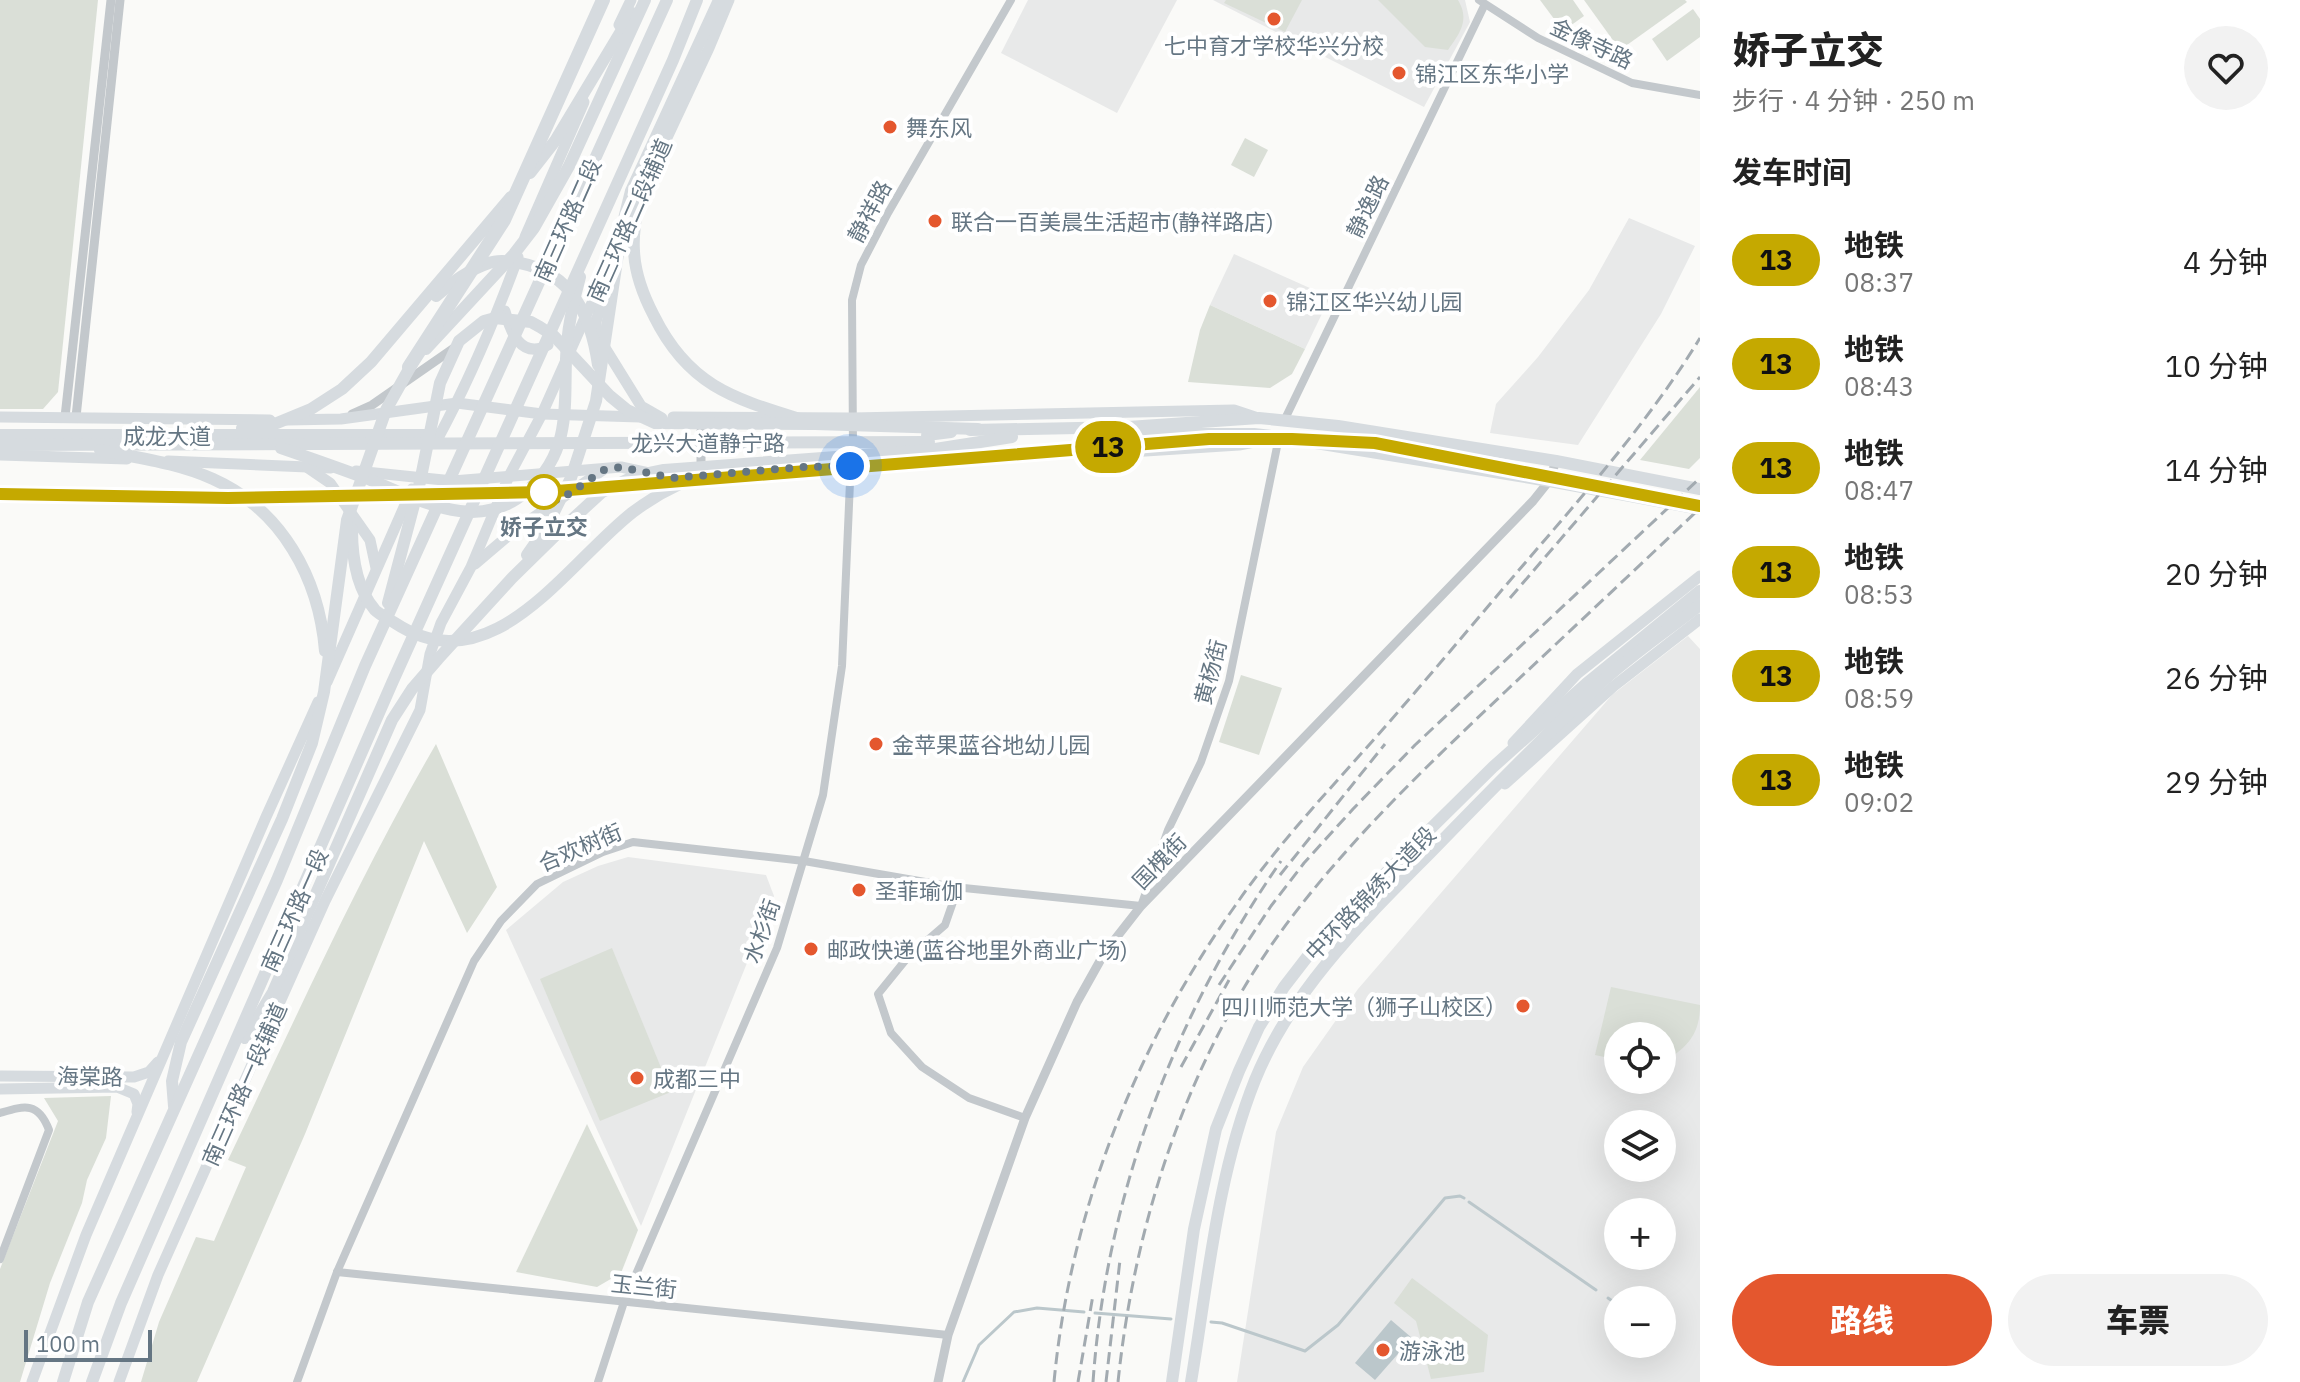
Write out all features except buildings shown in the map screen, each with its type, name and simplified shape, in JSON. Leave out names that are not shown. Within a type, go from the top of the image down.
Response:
[{"type":"highway","points":[[409,367],[504,220],[603,0]]},
{"type":"main road","points":[[32,1382],[86,1235],[266,817],[418,476],[457,403],[503,298],[529,223],[631,0]]},
{"type":"main road","points":[[174,1110],[172,1081],[181,1042],[282,819],[312,743],[324,692],[347,520],[386,410],[409,367],[514,254],[534,228],[569,166],[642,0]]},
{"type":"main road","points":[[76,440],[147,428],[220,429],[277,423],[311,409],[342,389],[415,313],[555,141],[642,0]]},
{"type":"main road","name":"南三环路二段","points":[[468,439],[667,0]]},
{"type":"main road","name":"南三环路二段","points":[[501,440],[673,60],[697,0]]},
{"type":"main road","points":[[512,578],[546,528],[571,478],[596,401],[622,227],[631,191],[719,0]]},
{"type":"main road","name":"南三环路二段辅道","points":[[528,440],[588,311],[609,274],[655,160],[729,0]]},
{"type":"main road","points":[[655,140],[642,177],[634,251],[645,299],[663,335],[677,356],[721,391],[815,424]]},
{"type":"main road","points":[[271,444],[376,482],[428,506],[485,512],[514,502],[547,470],[557,452],[562,430],[566,344],[590,240]]},
{"type":"main road","points":[[415,313],[464,273],[493,261],[537,266],[559,278],[582,308],[596,349],[599,378]]},
{"type":"main road","points":[[609,274],[596,322],[597,335],[641,406],[662,418]]},
{"type":"main road","points":[[503,298],[511,335],[524,346],[542,348],[568,333],[588,311]]},
{"type":"main road","points":[[378,639],[406,539],[440,383],[459,341],[484,321],[510,318],[540,327],[554,336],[610,396],[627,410],[655,423],[815,424],[928,439]]},
{"type":"main road","points":[[0,417],[341,419],[457,403],[542,414],[662,418],[853,418],[1234,410],[1259,418]]},
{"type":"main road","name":"龙兴大道静宁路","points":[[334,439],[928,439],[978,429],[1128,427],[1259,418],[1338,426],[1637,474],[1700,489]]},
{"type":"main road","points":[[226,1068],[273,992],[392,720],[412,689],[512,578],[602,492],[635,476],[664,470],[745,465],[928,439],[1254,434],[1549,481],[1700,509]]},
{"type":"main road","name":"成龙大道","points":[[0,435],[76,440],[271,444],[334,439]]},
{"type":"main road","points":[[0,455],[304,466],[453,481],[621,467],[672,478],[850,466],[968,454],[1161,450],[1239,445],[1279,437]]},
{"type":"main road","name":"成龙大道","points":[[0,445],[76,440],[334,439]]},
{"type":"main road","name":"南三环路一段","points":[[63,1382],[88,1302],[277,880],[365,666],[468,439]]},
{"type":"main road","points":[[76,440],[187,469],[215,480],[243,496],[274,522],[301,560],[318,607],[325,649],[324,692]]},
{"type":"main road","name":"南三环路一段","points":[[92,1382],[121,1303],[501,440]]},
{"type":"main road","name":"南三环路一段辅道","points":[[119,1382],[158,1275],[319,914],[420,710],[437,633],[471,567],[509,476],[528,440]]},
{"type":"main road","points":[[359,485],[352,530],[353,559],[360,583],[375,610],[401,627],[428,639],[451,642],[486,634],[515,619],[547,595],[633,512],[668,490],[705,474],[745,465]]},
{"type":"main road","points":[[304,466],[330,483],[370,540],[376,568]]},
{"type":"main road","points":[[471,567],[515,530],[604,470],[621,467]]},
{"type":"main road","points":[[1493,767],[1577,674],[1700,576]]},
{"type":"main road","name":"中环路锦绣大道段","points":[[1172,1382],[1194,1229],[1216,1129],[1259,1027],[1284,987],[1328,930],[1493,767],[1586,684],[1700,591]]},
{"type":"main road","name":"中环路锦绣大道段","points":[[1191,1382],[1233,1137],[1256,1077],[1277,1035],[1305,991],[1346,938],[1606,678],[1700,605]]},
{"type":"main road","points":[[1464,817],[1614,686],[1700,619]]},
{"type":"main road","name":"海棠路","points":[[0,1076],[134,1077],[149,1072],[168,1048]]},
{"type":"main road","name":"海棠路","points":[[0,1089],[127,1089],[134,1094],[138,1104],[136,1122]]},
{"type":"street","points":[[70,417],[111,0]]},
{"type":"street","points":[[70,417],[120,0]]},
{"type":"street","name":"静祥路","points":[[850,466],[853,444],[852,300],[861,265],[1011,0]]},
{"type":"street","name":"金像寺路","points":[[1481,3],[1538,38],[1632,83],[1700,95]]},
{"type":"street","name":"静逸路","points":[[1284,421],[1481,3]]},
{"type":"street","points":[[341,419],[372,405],[494,317]]},
{"type":"street","points":[[701,476],[701,431],[707,423],[721,417]]},
{"type":"street","name":"黄杨街","points":[[1141,906],[1168,830],[1201,762],[1229,681],[1279,437]]},
{"type":"street","name":"国槐街","points":[[938,1382],[948,1335],[1025,1118],[1077,1002],[1105,952],[1141,906],[1523,512],[1549,481],[1556,461]]},
{"type":"street","name":"水杉街","points":[[598,1382],[624,1302],[777,948],[823,795],[842,666],[850,466]]},
{"type":"street","name":"合欢树街","points":[[297,1382],[337,1272],[474,961],[501,921],[537,884],[603,852],[633,842],[804,861],[954,887],[1141,906]]},
{"type":"street","points":[[954,887],[953,902],[945,925],[908,957],[878,994],[891,1033],[922,1067],[969,1098],[1025,1118]]},
{"type":"street","points":[[0,1113],[21,1106],[28,1107],[42,1116],[49,1130],[0,1259]]},
{"type":"street","name":"玉兰街","points":[[337,1272],[948,1335]]},
{"type":"shaded area","points":[[0,0],[98,0],[58,392],[43,409],[0,409]]},
{"type":"shaded area","points":[[1028,0],[1177,0],[1117,113],[1001,53]]},
{"type":"shaded area","name":"锦江区东华小学","points":[[1213,0],[1465,0],[1470,22],[1424,107]]},
{"type":"shaded area","name":"七中育才学校华兴分校","points":[[1226,0],[1302,0],[1285,32],[1224,3]]},
{"type":"shaded area","points":[[1378,0],[1458,0],[1462,7],[1462,26],[1448,50],[1425,47]]},
{"type":"shaded area","points":[[1540,0],[1573,0],[1584,16],[1563,31]]},
{"type":"shaded area","points":[[1584,0],[1685,0],[1687,2],[1620,50]]},
{"type":"shaded area","points":[[1693,9],[1700,19],[1700,37],[1667,61],[1652,39]]},
{"type":"shaded area","points":[[1245,138],[1268,150],[1254,177],[1231,165]]},
{"type":"shaded area","points":[[1629,218],[1695,246],[1661,314],[1578,445],[1490,433],[1496,404],[1538,357],[1589,290]]},
{"type":"shaded area","name":"锦江区华兴幼儿园","points":[[1234,254],[1330,297],[1305,349],[1210,305]]},
{"type":"shaded area","points":[[1210,305],[1305,349],[1292,374],[1270,388],[1188,382],[1200,330]]},
{"type":"shaded area","points":[[1700,387],[1700,458],[1689,469],[1640,460]]},
{"type":"shaded area","name":"四川师范大学（狮子山校区）","points":[[1688,636],[1700,649],[1700,1382],[1237,1382],[1276,1132],[1303,1067],[1358,989],[1612,695]]},
{"type":"shaded area","points":[[1241,675],[1282,688],[1259,755],[1219,742]]},
{"type":"shaded area","points":[[436,744],[497,887],[467,933],[424,841],[305,1134],[197,1382],[141,1382],[159,1322],[196,1237],[214,1241],[246,1167],[228,1160],[354,898]]},
{"type":"shaded area","name":"成都三中","points":[[628,857],[766,875],[774,896],[641,1226],[506,930],[563,882]]},
{"type":"shaded area","points":[[612,948],[671,1092],[600,1121],[540,979]]},
{"type":"shaded area","points":[[1611,987],[1700,1005],[1694,1033],[1676,1053],[1676,1022],[1604,1022],[1604,1057],[1595,1055]]},
{"type":"shaded area","points":[[111,1096],[106,1138],[87,1180],[82,1203],[50,1283],[20,1382],[0,1382],[0,1269],[58,1121],[44,1098]]},
{"type":"shaded area","points":[[587,1124],[638,1230],[621,1273],[597,1287],[516,1272]]},
{"type":"shaded area","points":[[1412,1278],[1488,1335],[1484,1372],[1431,1379],[1416,1321],[1394,1303]]},
{"type":"shaded area","name":"游泳池","points":[[1391,1320],[1412,1338],[1375,1380],[1355,1363]]},
{"type":"waterway","points":[[1211,1322],[1305,1351],[1338,1325],[1445,1198],[1464,1198]]},
{"type":"waterway","points":[[1469,1202],[1596,1290]]},
{"type":"waterway","points":[[963,1382],[979,1345],[1014,1312],[1037,1308],[1084,1312]]},
{"type":"waterway","points":[[1095,1313],[1171,1319]]},
{"type":"railway","points":[[1054,1382],[1062,1318],[1092,1193],[1138,1073],[1199,959],[1252,882],[1288,837],[1620,450],[1662,396],[1700,338]]},
{"type":"railway","points":[[1510,598],[1700,377]]},
{"type":"railway","points":[[1219,985],[1271,906],[1304,863],[1353,809],[1415,745],[1700,478]]},
{"type":"railway","points":[[1118,1382],[1138,1259],[1173,1138],[1196,1080],[1255,969],[1316,887],[1394,800],[1700,508]]},
{"type":"railway","points":[[1280,875],[1385,744]]},
{"type":"railway","points":[[1093,1382],[1100,1312],[1113,1243],[1130,1175],[1152,1109],[1178,1044],[1209,981],[1281,861]]},
{"type":"railway","points":[[1181,1067],[1229,980]]},
{"type":"railway","points":[[1106,1382],[1120,1260]]},
{"type":"railway","points":[[1078,1382],[1093,1295]]},
{"type":"metro line","name":"13","points":[[0,494],[228,498],[544,492],[1209,439],[1292,439],[1375,443],[1700,506]]},
{"type":"place","name":"七中育才学校华兴分校","points":[[1274,19]]},
{"type":"place","name":"锦江区东华小学","points":[[1399,73]]},
{"type":"place","name":"舞东风","points":[[890,127]]},
{"type":"place","name":"联合一百美晨生活超市(静祥路店)","points":[[935,221]]},
{"type":"place","name":"锦江区华兴幼儿园","points":[[1270,301]]},
{"type":"place","name":"娇子立交","points":[[544,492]]},
{"type":"place","name":"金苹果蓝谷地幼儿园","points":[[876,744]]},
{"type":"place","name":"圣菲瑜伽","points":[[859,890]]},
{"type":"place","name":"邮政快递(蓝谷地里外商业广场)","points":[[811,949]]},
{"type":"place","name":"四川师范大学（狮子山校区）","points":[[1523,1006]]},
{"type":"place","name":"成都三中","points":[[637,1078]]},
{"type":"place","name":"游泳池","points":[[1383,1350]]},
{"type":"route","points":[[544,492],[558,501],[604,470],[621,467],[672,478],[850,466]]}]
